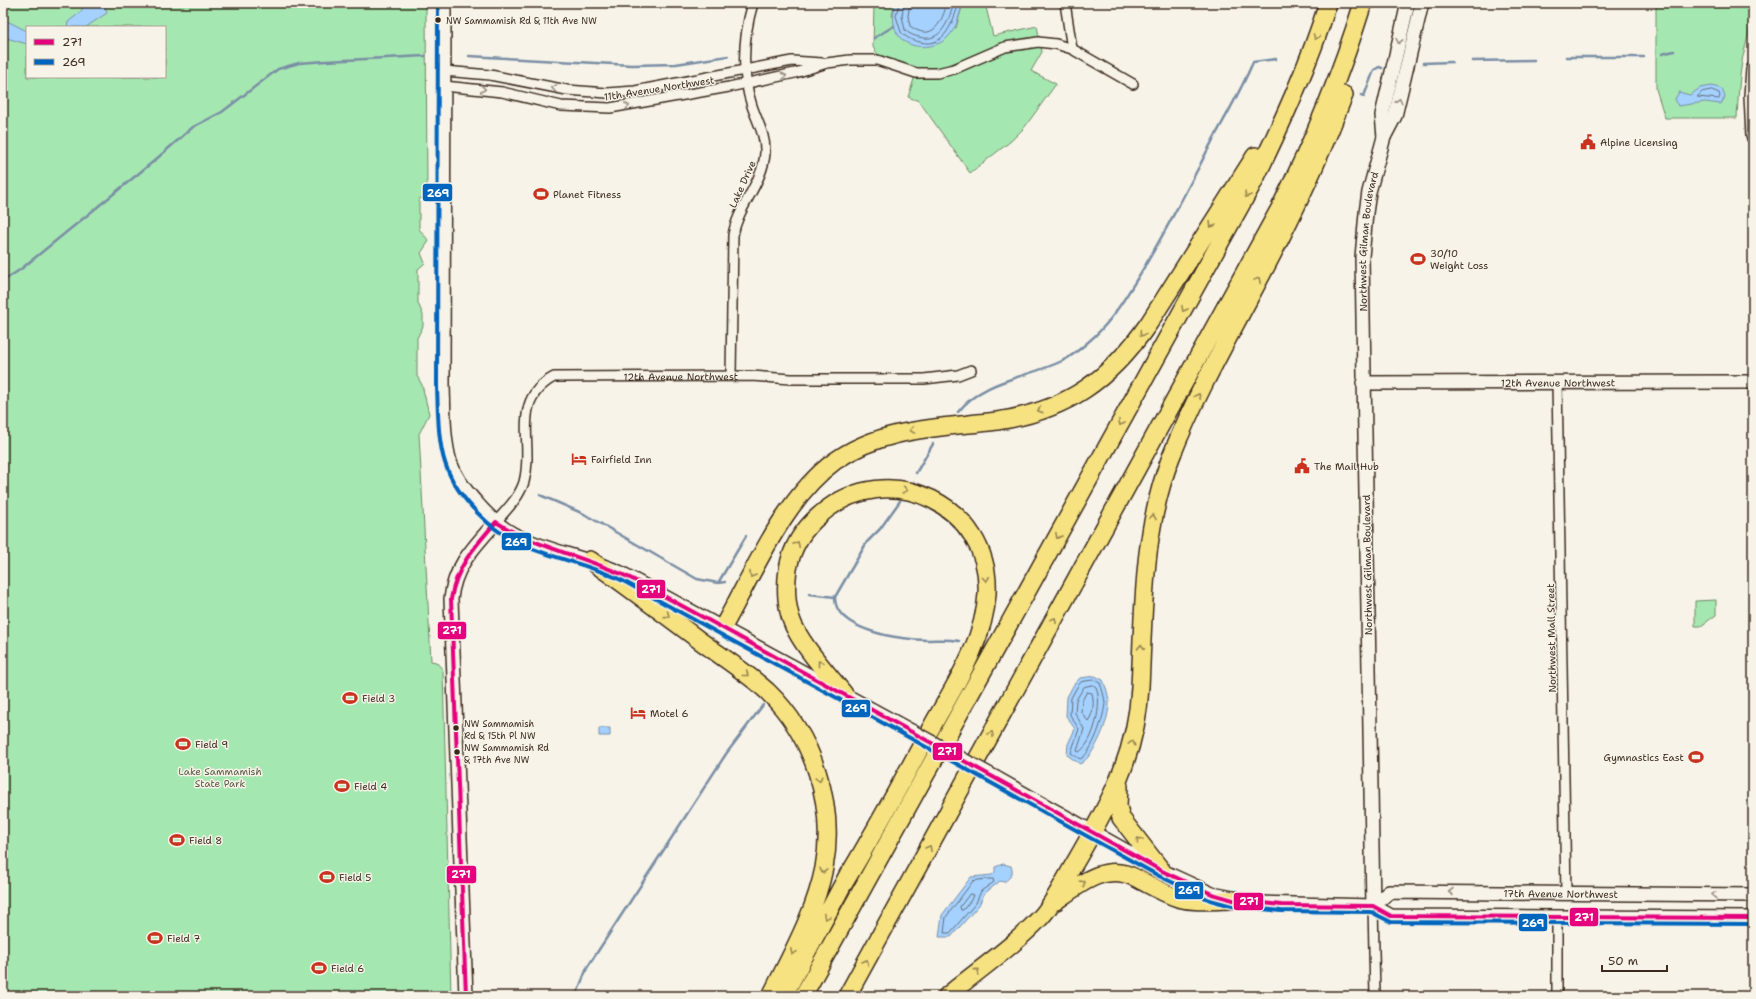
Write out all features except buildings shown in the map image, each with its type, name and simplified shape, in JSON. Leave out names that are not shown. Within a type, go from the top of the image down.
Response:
[{"type":"highway","points":[[803,996],[1253,183],[1278,131],[1328,3]]},
{"type":"highway","points":[[847,996],[1280,208],[1304,160],[1338,78],[1363,3]]},
{"type":"highway","points":[[1051,905],[1120,780],[1129,757],[1138,716],[1144,581],[1152,521],[1161,484],[1171,456],[1200,393],[1280,239],[1314,169],[1344,95],[1367,3]]},
{"type":"highway","points":[[723,627],[794,501],[816,477],[836,461],[880,438],[901,432],[997,421],[1053,406],[1082,392],[1117,365],[1138,340],[1200,244],[1247,169],[1303,70]]},
{"type":"highway","points":[[783,996],[844,883],[879,825],[979,636],[987,595],[986,578],[981,550],[961,519],[948,508],[918,493],[884,488],[870,489],[838,502],[814,520],[803,532],[795,545],[789,563],[786,580],[787,598],[797,632],[844,694]]},
{"type":"highway","points":[[590,560],[738,668],[767,691],[788,715],[808,750],[821,787],[826,819],[824,867],[811,911],[771,996]]},
{"type":"highway","points":[[1120,780],[1118,806],[1121,818],[1162,871]]},
{"type":"highway","points":[[947,996],[1022,934],[1051,905],[1091,878],[1112,872],[1126,874],[1178,898],[1195,901],[1233,900]]},
{"type":"main road","points":[[444,3],[443,386],[447,447],[457,478],[467,493],[496,522],[512,533],[523,538],[590,560],[621,573],[723,627],[1162,871],[1212,894],[1233,900],[1281,905],[1373,906],[1391,916],[1753,918]]},
{"type":"main road","name":"Northwest Gilman Boulevard","points":[[1384,137],[1382,114],[1408,3]]},
{"type":"main road","name":"Northwest Gilman Boulevard","points":[[1373,906],[1363,383],[1362,277],[1364,225],[1369,192],[1384,137],[1395,116],[1422,3]]},
{"type":"main road","points":[[1753,69],[1751,96],[1753,136]]},
{"type":"main road","name":"12th Avenue Northwest","points":[[1363,383],[1753,382]]},
{"type":"main road","points":[[466,996],[451,599],[460,567],[470,552],[496,522]]},
{"type":"main road","name":"17th Avenue Northwest","points":[[1373,906],[1390,892],[1753,895]]},
{"type":"street","name":"Lake Drive","points":[[731,376],[733,235],[736,222],[762,169],[765,152],[763,135],[752,106],[746,84],[746,34],[753,3]]},
{"type":"street","points":[[1065,3],[1072,49]]},
{"type":"street","name":"11th Avenue Northwest","points":[[444,71],[490,74],[567,90],[607,93],[635,90],[792,61],[827,63],[854,60],[877,60],[916,73],[928,74],[954,69],[1005,48],[1023,43],[1047,42],[1072,49],[1133,84]]},
{"type":"street","name":"11th Avenue Northwest","points":[[444,86],[502,92],[561,106],[603,108],[635,105],[746,84],[795,73],[827,63]]},
{"type":"street","name":"12th Avenue Northwest","points":[[496,522],[521,490],[526,467],[527,408],[531,397],[548,380],[562,376],[731,376],[791,379],[924,380],[942,378],[972,370]]},
{"type":"street","name":"Northwest Mall Street","points":[[1557,382],[1566,893]]},
{"type":"street","name":"Northwest Gilman Boulevard","points":[[1373,906],[1375,996]]},
{"type":"street","points":[[1557,916],[1557,996]]},
{"type":"green space","name":"Lake Sammamish State Park","points":[[3,3],[426,3],[427,196],[419,199],[419,229],[429,241],[421,253],[425,263],[418,269],[418,303],[423,315],[423,326],[417,338],[417,376],[422,385],[429,414],[419,434],[431,661],[436,662],[443,670],[451,996],[3,996]]},
{"type":"green space","points":[[874,3],[895,3],[892,16],[956,28],[963,3],[985,3],[993,36],[1037,26],[1042,52],[1031,71],[1056,84],[1024,128],[1011,141],[970,173],[919,101],[908,97],[916,73],[886,61],[876,52],[873,47]]},
{"type":"green space","points":[[1656,3],[1753,3],[1751,25],[1741,68],[1737,118],[1665,118],[1656,89]]},
{"type":"green space","points":[[1716,600],[1716,615],[1701,626],[1695,626],[1695,601]]},
{"type":"water","points":[[82,3],[104,3],[107,13],[88,26],[67,26],[68,22],[82,11]]},
{"type":"water","points":[[895,3],[963,3],[956,25],[948,37],[936,44],[921,47],[907,43],[901,39],[897,33],[893,18]]},
{"type":"water","points":[[3,19],[26,30],[26,44],[3,37]]},
{"type":"water","points":[[1712,86],[1722,89],[1725,97],[1721,104],[1705,102],[1678,106],[1675,99],[1679,92],[1690,95],[1700,88]]},
{"type":"water","points":[[1095,676],[1103,680],[1108,696],[1109,709],[1104,727],[1096,745],[1086,760],[1080,764],[1067,755],[1068,744],[1075,729],[1066,716],[1067,697],[1074,684],[1080,678]]},
{"type":"water","points":[[599,728],[610,728],[610,736],[599,736]]},
{"type":"water","points":[[1003,864],[1011,866],[1012,873],[1010,877],[1004,882],[1000,881],[984,894],[979,905],[951,937],[939,937],[942,915],[971,877],[992,875],[995,872],[995,867]]},
{"type":"waterway","points":[[874,38],[894,26]]},
{"type":"waterway","points":[[1662,54],[1674,51]]},
{"type":"waterway","points":[[3,281],[21,269],[154,161],[193,127],[222,112],[278,69],[299,63],[425,56]]},
{"type":"waterway","points":[[469,56],[632,65],[676,64],[728,56]]},
{"type":"waterway","points":[[1566,57],[1644,57]]},
{"type":"waterway","points":[[958,412],[968,401],[980,392],[1007,380],[1049,367],[1072,355],[1102,329],[1120,305],[1154,251],[1234,101],[1253,62],[1276,59]]},
{"type":"waterway","points":[[1472,61],[1534,60]]},
{"type":"waterway","points":[[1423,63],[1452,62]]},
{"type":"waterway","points":[[1361,95],[1364,96],[1374,70],[1379,67],[1382,68]]},
{"type":"waterway","points":[[916,473],[933,444]]},
{"type":"waterway","points":[[540,495],[584,514],[697,579],[718,583],[746,536]]},
{"type":"waterway","points":[[900,501],[880,529],[867,542],[835,597],[838,609],[845,618],[857,626],[871,631],[916,640],[959,641]]},
{"type":"waterway","points":[[718,583],[725,582]]},
{"type":"waterway","points":[[809,594],[835,597]]},
{"type":"waterway","points":[[576,996],[587,968],[726,754],[763,705]]},
{"type":"transit line","name":"269","points":[[438,3],[437,386],[441,445],[444,461],[450,476],[459,491],[471,506],[502,534],[535,550],[590,567],[625,582],[1159,876],[1210,900],[1232,906],[1281,911],[1371,912],[1391,922],[1753,924]]},
{"type":"transit line","name":"271","points":[[496,522],[530,540],[603,566],[638,582],[1162,871],[1212,894],[1233,900],[1281,905],[1373,906],[1391,916],[1753,918]]},
{"type":"transit line","name":"271","points":[[466,996],[451,599],[457,577],[462,567],[474,548],[496,522]]},
{"type":"place","name":"NW Sammamish Rd & 11th Ave NW","points":[[438,20]]},
{"type":"place","name":"Alpine Licensing","points":[[1588,142]]},
{"type":"place","name":"Planet Fitness","points":[[541,194]]},
{"type":"place","name":"30/10 Weight Loss","points":[[1418,259]]},
{"type":"place","name":"Fairfield Inn","points":[[579,459]]},
{"type":"place","name":"The Mail Hub","points":[[1302,466]]},
{"type":"place","name":"Field 3","points":[[350,698]]},
{"type":"place","name":"Motel 6","points":[[638,713]]},
{"type":"place","name":"NW Sammamish Rd & 15th Pl NW","points":[[456,728]]},
{"type":"place","name":"Field 9","points":[[183,744]]},
{"type":"place","name":"NW Sammamish Rd & 17th Ave NW","points":[[457,752]]},
{"type":"place","name":"Gymnastics East","points":[[1696,757]]},
{"type":"place","name":"Field 4","points":[[342,786]]},
{"type":"place","name":"Field 8","points":[[177,840]]},
{"type":"place","name":"Field 5","points":[[327,877]]},
{"type":"place","name":"Field 7","points":[[155,938]]},
{"type":"place","name":"Field 6","points":[[319,968]]}]
